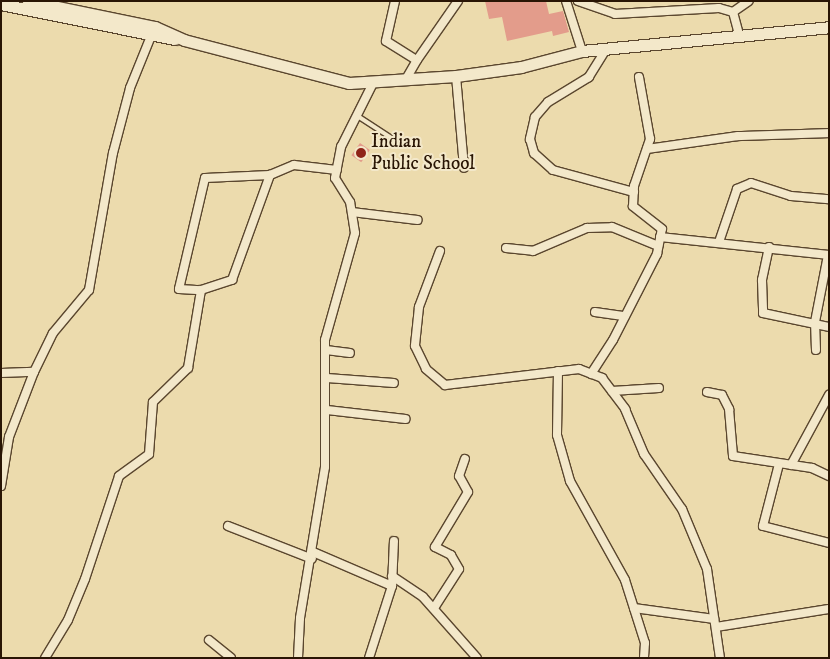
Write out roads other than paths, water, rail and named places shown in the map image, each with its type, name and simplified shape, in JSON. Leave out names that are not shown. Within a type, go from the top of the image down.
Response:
[{"type":"street","points":[[395,1],[386,41],[417,60]]},
{"type":"street","points":[[404,81],[458,1]]},
{"type":"street","points":[[566,1],[582,52]]},
{"type":"street","points":[[578,1],[615,14],[719,8],[733,12]]},
{"type":"street","points":[[733,12],[749,1]]},
{"type":"street","points":[[1,4],[24,4],[152,32],[305,73],[373,83],[456,76],[521,67],[582,52],[605,51],[739,34],[829,27]]},
{"type":"street","points":[[733,12],[739,34]]},
{"type":"street","points":[[1,486],[9,437],[34,372],[53,333],[89,290],[113,153],[130,88],[152,32]]},
{"type":"street","points":[[605,51],[589,77],[548,102],[535,117],[530,139],[534,153],[553,170],[634,192]]},
{"type":"street","points":[[456,76],[464,168]]},
{"type":"street","points":[[590,374],[625,316],[658,246],[662,229],[633,206],[634,192],[650,139],[639,77]]},
{"type":"street","points":[[298,658],[300,618],[312,555],[325,467],[327,410],[326,350],[354,233],[352,212],[335,178],[356,115],[373,83]]},
{"type":"street","points":[[647,148],[738,136],[829,133]]},
{"type":"street","points":[[270,174],[232,280],[200,290],[179,289],[205,178],[270,174],[294,165],[337,170]]},
{"type":"street","points":[[719,242],[737,189],[751,183],[791,196],[829,198]]},
{"type":"street","points":[[352,212],[418,220]]},
{"type":"street","points":[[506,248],[533,251],[587,228],[612,227],[658,246]]},
{"type":"street","points":[[660,237],[769,247],[829,255],[815,322],[816,350]]},
{"type":"street","points":[[769,247],[762,280],[763,313],[815,322],[829,327]]},
{"type":"street","points":[[440,251],[420,307],[415,346],[436,382],[454,385],[558,371],[590,374],[612,391],[644,454],[682,509],[708,569],[720,658]]},
{"type":"street","points":[[45,658],[68,620],[85,579],[119,476],[149,454],[154,402],[188,368],[200,290]]},
{"type":"street","points":[[595,312],[625,316]]},
{"type":"street","points":[[326,350],[350,353]]},
{"type":"street","points":[[558,371],[557,435],[570,481],[625,580],[645,643],[644,658]]},
{"type":"street","points":[[1,373],[34,372]]},
{"type":"street","points":[[327,378],[394,383]]},
{"type":"street","points":[[612,391],[659,388]]},
{"type":"street","points":[[707,392],[722,395],[729,408],[733,456],[779,464],[791,464],[829,476]]},
{"type":"street","points":[[791,464],[829,396]]},
{"type":"street","points":[[327,410],[405,419]]},
{"type":"street","points":[[434,608],[459,569],[451,555],[435,547],[468,492],[459,476],[465,459]]},
{"type":"street","points":[[779,464],[763,526],[829,543]]},
{"type":"street","points":[[228,526],[312,555],[392,586]]},
{"type":"street","points":[[369,658],[392,586],[394,541]]},
{"type":"street","points":[[392,576],[434,608],[477,658]]},
{"type":"street","points":[[634,608],[715,623],[829,609]]},
{"type":"street","points":[[209,640],[231,658]]},
{"type":"lane","points":[[356,115],[396,141]]},
{"type":"place","name":"Indian Public School","points":[[361,153]]}]
